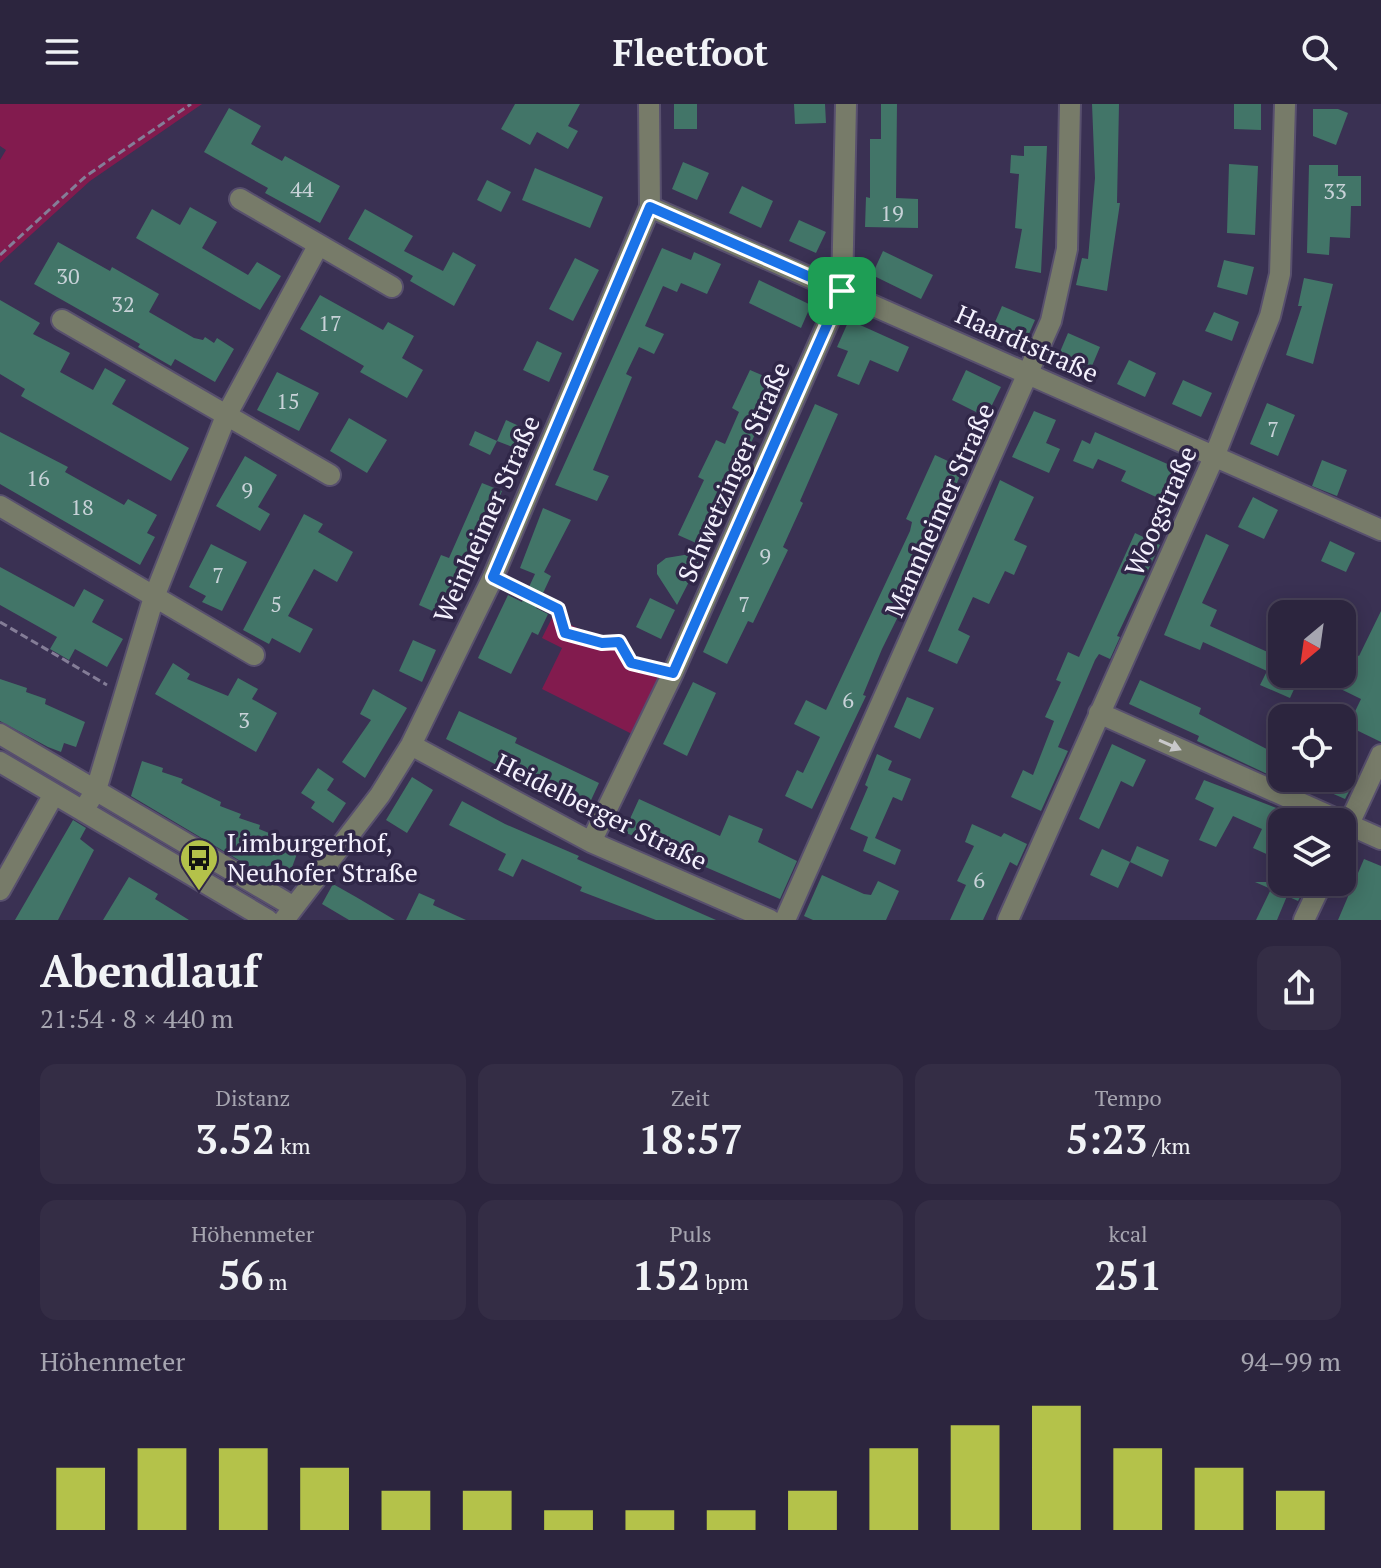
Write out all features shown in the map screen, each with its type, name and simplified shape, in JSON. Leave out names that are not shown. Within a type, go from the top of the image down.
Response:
[{"type":"street","name":"Weinheimer Straße","points":[[289,914],[380,795],[411,745],[493,577],[650,207],[649,104]]},
{"type":"street","name":"Schwetzinger Straße","points":[[591,842],[673,673],[842,291],[846,104]]},
{"type":"street","name":"Mannheimer Straße","points":[[785,920],[1051,321],[1067,249],[1070,104]]},
{"type":"street","name":"Woogstraße","points":[[1008,920],[1252,369],[1280,274],[1285,104]]},
{"type":"street","points":[[240,199],[392,287]]},
{"type":"street","name":"Haardtstraße","points":[[650,207],[1030,372],[1381,530]]},
{"type":"street","points":[[83,811],[96,790],[154,597],[226,416],[318,246]]},
{"type":"street","points":[[62,320],[330,475]]},
{"type":"street","points":[[0,506],[254,655]]},
{"type":"street","points":[[1099,713],[1295,808]]},
{"type":"street","points":[[0,734],[96,790],[289,914]]},
{"type":"street","name":"Heidelberger Straße","points":[[411,745],[591,842],[770,920]]},
{"type":"street","points":[[1356,808],[1381,755]]},
{"type":"street","points":[[0,762],[268,920]]},
{"type":"street","points":[[0,890],[54,794]]},
{"type":"street","points":[[1356,834],[1381,839]]},
{"type":"street","points":[[1304,920],[1315,896]]},
{"type":"path","points":[[0,255],[86,176],[191,104]]},
{"type":"path","points":[[493,577],[558,609],[565,633],[602,643],[619,642],[631,663],[673,673]]},
{"type":"path","points":[[0,622],[124,695]]},
{"type":"shaded area","points":[[0,104],[202,104],[90,181],[0,263],[0,160],[6,150],[0,146]]},
{"type":"shaded area","points":[[553,616],[663,670],[632,734],[542,689],[562,648],[542,638]]},
{"type":"building","points":[[515,104],[580,104],[568,126],[578,131],[568,149],[537,132],[530,145],[501,129]]},
{"type":"building","points":[[674,104],[697,104],[697,129],[674,129]]},
{"type":"building","points":[[794,104],[825,104],[826,123],[795,124]]},
{"type":"building","points":[[881,104],[897,104],[896,198],[918,199],[918,228],[865,227],[866,197],[870,198],[870,139],[881,139]]},
{"type":"building","points":[[1092,104],[1119,104],[1117,203],[1120,203],[1107,291],[1076,285],[1082,258],[1088,259],[1095,178]]},
{"type":"building","points":[[1234,104],[1261,104],[1261,130],[1234,129]]},
{"type":"building","points":[[229,108],[261,126],[251,144],[282,161],[285,156],[340,186],[320,223],[265,193],[268,188],[204,152]]},
{"type":"building","points":[[1313,109],[1338,109],[1348,113],[1336,145],[1313,136]]},
{"type":"building","points":[[1024,146],[1047,146],[1041,273],[1015,268],[1022,229],[1015,228],[1019,174],[1010,173],[1011,155],[1024,156]]},
{"type":"building","points":[[683,162],[709,173],[697,200],[672,189]]},
{"type":"building","points":[[1229,164],[1258,166],[1255,235],[1227,233]]},
{"type":"building","points":[[1309,165],[1338,165],[1338,176],[1361,176],[1361,206],[1351,206],[1350,238],[1330,237],[1329,255],[1307,253]]},
{"type":"building","points":[[535,168],[603,197],[590,228],[522,200]]},
{"type":"building","points":[[487,180],[511,192],[501,212],[477,200]]},
{"type":"building","points":[[742,186],[773,201],[761,228],[729,213]]},
{"type":"building","points":[[190,207],[217,222],[202,248],[248,275],[257,262],[281,276],[260,310],[136,238],[152,209],[180,225]]},
{"type":"building","points":[[365,209],[413,236],[404,251],[443,271],[453,252],[476,265],[454,306],[410,281],[413,276],[348,239]]},
{"type":"building","points":[[799,220],[826,232],[816,253],[789,241]]},
{"type":"building","points":[[58,242],[110,271],[112,267],[159,294],[149,312],[194,338],[203,340],[205,337],[214,343],[217,338],[234,349],[215,382],[175,359],[171,366],[138,347],[140,344],[34,284]]},
{"type":"building","points":[[662,248],[691,260],[694,252],[721,264],[707,294],[681,283],[677,292],[663,286],[645,326],[664,334],[654,354],[639,347],[626,374],[632,377],[593,470],[609,476],[597,501],[555,485]]},
{"type":"building","points":[[883,251],[933,275],[921,299],[872,275]]},
{"type":"building","points":[[575,258],[599,270],[573,321],[549,309]]},
{"type":"building","points":[[1224,260],[1254,267],[1247,295],[1217,287]]},
{"type":"building","points":[[1304,278],[1333,284],[1313,364],[1286,355],[1302,306],[1298,306]]},
{"type":"building","points":[[759,280],[811,305],[801,328],[749,303]]},
{"type":"building","points":[[320,295],[383,330],[388,322],[414,336],[402,358],[423,370],[407,398],[360,372],[364,366],[300,329]]},
{"type":"building","points":[[0,300],[40,323],[33,334],[70,353],[60,372],[93,390],[105,368],[126,380],[112,404],[189,448],[171,481],[21,396],[25,389],[0,374]]},
{"type":"building","points":[[1002,306],[1035,320],[1025,343],[992,329]]},
{"type":"building","points":[[1214,312],[1239,322],[1232,341],[1205,331]]},
{"type":"building","points":[[849,320],[909,347],[898,372],[870,360],[859,385],[837,376],[848,351],[837,347]]},
{"type":"building","points":[[1068,333],[1100,347],[1089,373],[1057,359]]},
{"type":"building","points":[[537,341],[562,353],[549,382],[523,370]]},
{"type":"building","points":[[1129,360],[1156,373],[1145,397],[1117,384]]},
{"type":"building","points":[[750,370],[778,382],[705,547],[678,535],[704,480],[698,477],[716,440],[725,444],[739,412],[732,408]]},
{"type":"building","points":[[966,370],[1001,387],[986,417],[952,400]]},
{"type":"building","points":[[277,372],[319,393],[299,431],[257,410]]},
{"type":"building","points":[[1183,380],[1212,393],[1201,417],[1172,404]]},
{"type":"building","points":[[1267,403],[1295,415],[1278,456],[1250,444]]},
{"type":"building","points":[[815,404],[838,414],[783,547],[788,550],[753,623],[748,621],[727,664],[703,652]]},
{"type":"building","points":[[1034,411],[1056,420],[1046,443],[1060,449],[1049,473],[1012,457]]},
{"type":"building","points":[[349,418],[387,440],[367,473],[330,451]]},
{"type":"building","points":[[506,420],[528,430],[520,450],[497,441]]},
{"type":"building","points":[[475,431],[497,441],[490,455],[469,445]]},
{"type":"building","points":[[0,432],[68,467],[65,472],[124,505],[128,499],[157,515],[147,533],[155,537],[140,565],[0,484]]},
{"type":"building","points":[[1095,432],[1181,470],[1167,502],[1121,481],[1126,471],[1098,459],[1093,469],[1073,461],[1082,440],[1090,444]]},
{"type":"building","points":[[935,455],[963,468],[927,558],[882,649],[863,695],[866,696],[812,809],[785,796],[797,770],[803,773],[820,737],[794,724],[806,700],[826,710],[910,531],[912,522],[906,519]]},
{"type":"building","points":[[245,456],[277,475],[258,507],[270,514],[260,531],[216,506]]},
{"type":"building","points":[[1322,460],[1347,470],[1337,496],[1312,486]]},
{"type":"building","points":[[1000,480],[1034,497],[1014,540],[1027,546],[1014,575],[1005,571],[989,604],[973,597],[958,630],[970,636],[957,664],[928,651]]},
{"type":"building","points":[[482,483],[502,491],[448,618],[419,605],[441,555],[449,558]]},
{"type":"building","points":[[1253,497],[1278,510],[1264,539],[1238,527]]},
{"type":"building","points":[[543,508],[571,520],[544,572],[551,576],[536,608],[548,614],[538,635],[532,632],[511,674],[478,658],[508,595],[522,602],[535,574],[520,568]]},
{"type":"building","points":[[304,514],[323,524],[318,532],[353,552],[337,582],[314,569],[288,616],[313,629],[300,653],[272,638],[269,644],[243,630]]},
{"type":"building","points":[[1135,533],[1160,545],[1117,636],[1120,637],[1110,659],[1099,654],[1095,660],[1058,747],[1068,751],[1041,811],[1011,797],[1023,770],[1033,775],[1054,721],[1045,717],[1061,682],[1056,680],[1068,652],[1079,657]]},
{"type":"building","points":[[1206,534],[1229,545],[1202,603],[1217,610],[1210,626],[1268,652],[1268,688],[1295,688],[1290,698],[1260,685],[1267,671],[1203,642],[1200,650],[1164,635]]},
{"type":"building","points":[[1330,541],[1355,553],[1346,572],[1321,561]]},
{"type":"building","points":[[211,544],[247,562],[222,611],[202,602],[206,596],[189,587]]},
{"type":"building","points":[[702,552],[677,605],[657,574],[657,565],[666,558]]},
{"type":"building","points":[[0,567],[74,607],[84,589],[104,600],[92,622],[123,639],[107,667],[75,649],[69,660],[50,649],[57,637],[0,605]]},
{"type":"building","points":[[650,598],[675,610],[661,639],[636,627]]},
{"type":"building","points":[[1381,611],[1381,742],[1356,730],[1356,709],[1361,699],[1339,688],[1356,688],[1356,654],[1359,656]]},
{"type":"building","points":[[413,640],[436,650],[422,682],[399,671]]},
{"type":"building","points":[[173,663],[190,674],[187,679],[228,696],[238,678],[258,689],[252,699],[277,713],[256,752],[155,694]]},
{"type":"building","points":[[0,679],[27,688],[26,692],[46,699],[45,704],[85,722],[76,747],[64,743],[61,752],[0,721]]},
{"type":"building","points":[[1140,680],[1201,708],[1199,714],[1268,750],[1268,774],[1197,741],[1199,736],[1129,704]]},
{"type":"building","points":[[693,682],[716,693],[687,756],[663,744]]},
{"type":"building","points":[[373,689],[407,708],[365,778],[342,762],[371,720],[360,714]]},
{"type":"building","points":[[907,697],[934,708],[920,739],[894,727]]},
{"type":"building","points":[[459,711],[517,738],[515,743],[599,783],[586,811],[446,739]]},
{"type":"building","points":[[1112,744],[1146,760],[1133,787],[1121,781],[1099,829],[1079,819]]},
{"type":"building","points":[[877,754],[892,761],[888,770],[911,779],[902,801],[893,797],[875,838],[901,850],[895,865],[863,851],[868,837],[850,829],[868,787],[865,785]]},
{"type":"building","points":[[142,761],[183,779],[181,783],[221,802],[220,806],[241,814],[239,818],[260,825],[259,829],[279,837],[278,841],[299,848],[290,873],[278,869],[274,878],[264,875],[131,796]]},
{"type":"building","points":[[318,768],[334,779],[327,790],[346,803],[333,823],[311,808],[315,802],[301,793]]},
{"type":"building","points":[[412,777],[433,790],[407,833],[386,820]]},
{"type":"building","points":[[1204,780],[1276,808],[1268,808],[1268,855],[1253,848],[1262,829],[1233,816],[1216,847],[1199,840],[1214,808],[1195,799]]},
{"type":"building","points":[[1329,792],[1349,792],[1345,799]]},
{"type":"building","points":[[639,799],[720,836],[729,815],[763,829],[758,842],[797,861],[780,899],[624,832]]},
{"type":"building","points":[[462,801],[505,824],[579,856],[577,859],[716,920],[656,920],[580,891],[582,887],[522,859],[513,877],[498,870],[506,854],[449,825]]},
{"type":"building","points":[[73,820],[86,828],[80,839],[94,850],[58,920],[15,920]]},
{"type":"building","points":[[972,824],[1001,837],[1004,833],[1027,844],[1017,866],[1010,862],[983,920],[950,920],[966,885],[957,881],[974,846],[965,842]]},
{"type":"building","points":[[1137,846],[1169,860],[1162,877],[1130,862]]},
{"type":"building","points":[[1102,849],[1130,862],[1118,888],[1090,875]]},
{"type":"building","points":[[1364,859],[1381,866],[1381,920],[1338,920],[1348,896],[1356,896],[1356,878]]},
{"type":"building","points":[[822,875],[864,894],[871,895],[878,881],[899,891],[886,920],[813,920],[804,916]]},
{"type":"building","points":[[129,877],[158,894],[155,899],[189,920],[103,920]]},
{"type":"building","points":[[333,884],[395,920],[349,920],[322,904]]},
{"type":"building","points":[[419,893],[435,900],[433,905],[466,920],[406,920]]},
{"type":"building","points":[[1268,895],[1287,896],[1277,920],[1256,920]]},
{"type":"place","name":"Limburgerhof, Neuhofer Straße","points":[[199,892]]},
{"type":"route","points":[[650,207],[842,291],[673,673],[631,663],[619,642],[602,643],[565,633],[558,609],[493,577],[650,207]]}]
